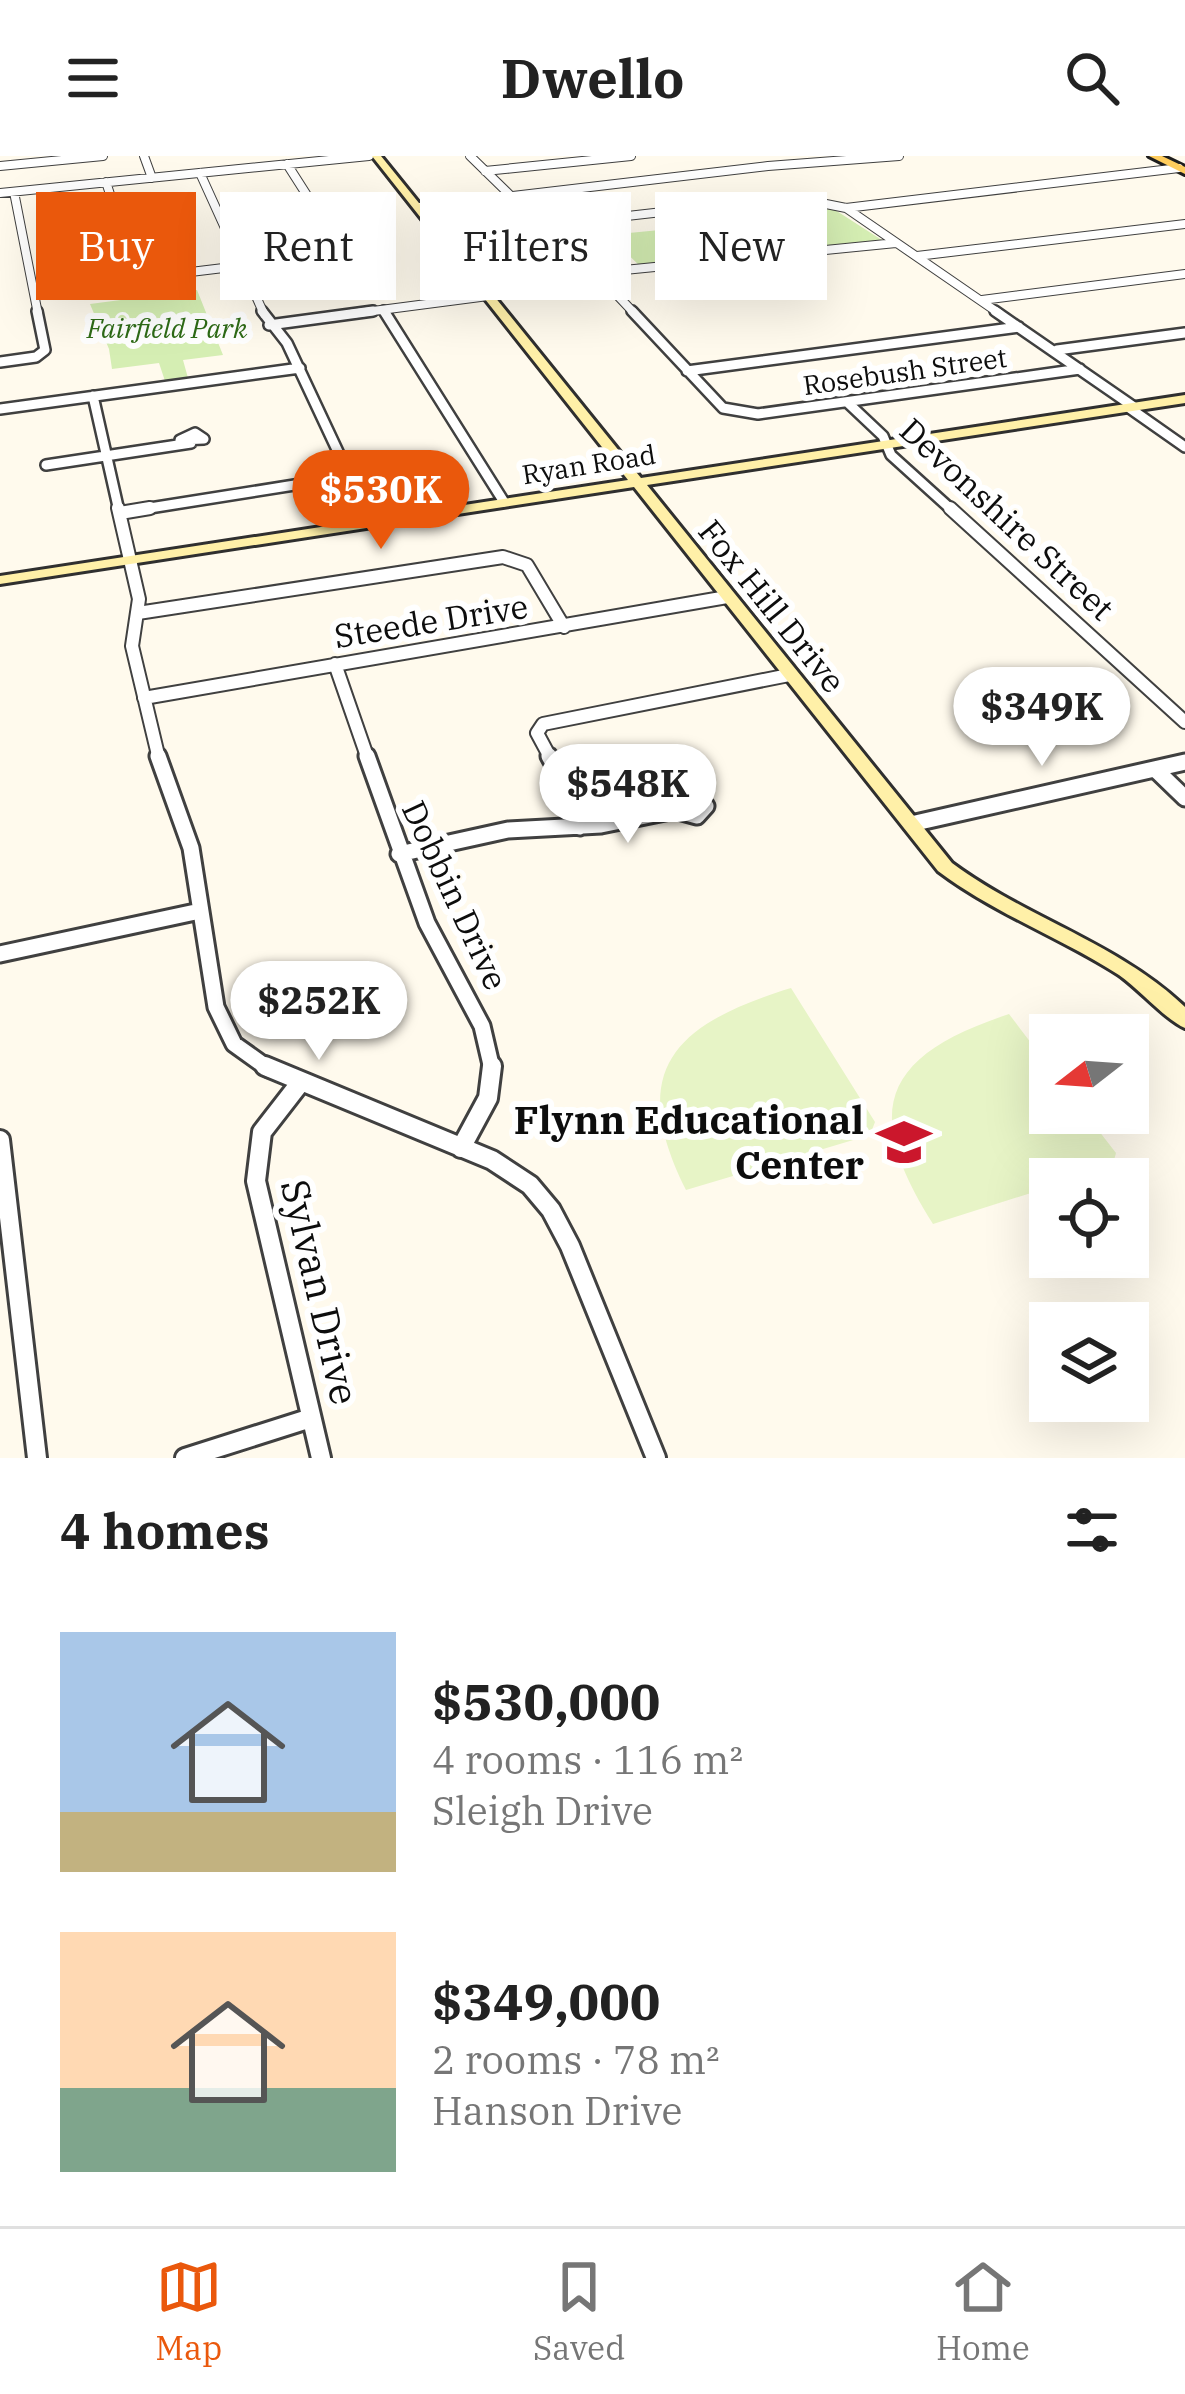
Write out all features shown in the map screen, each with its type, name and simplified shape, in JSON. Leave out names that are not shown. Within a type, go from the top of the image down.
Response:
[{"type":"main road","points":[[1154,156],[1182,170]]},
{"type":"street","points":[[0,166],[103,156]]},
{"type":"street","points":[[144,156],[152,178]]},
{"type":"street","points":[[0,193],[372,156]]},
{"type":"street","name":"Fox Hill Drive","points":[[372,156],[419,207]]},
{"type":"street","points":[[470,156],[507,192]]},
{"type":"street","points":[[485,171],[631,156]]},
{"type":"street","points":[[558,192],[744,172],[769,161],[899,156]]},
{"type":"street","points":[[287,164],[304,192]]},
{"type":"street","points":[[631,216],[782,200],[846,208],[1182,170]]},
{"type":"street","points":[[200,173],[220,213]]},
{"type":"street","points":[[106,182],[109,192]]},
{"type":"street","points":[[0,362],[44,353],[14,192]]},
{"type":"street","points":[[846,208],[1057,350],[1185,447]]},
{"type":"street","points":[[916,256],[1185,224]]},
{"type":"street","points":[[631,270],[896,242]]},
{"type":"street","points":[[981,301],[1185,274]]},
{"type":"street","points":[[120,513],[297,485],[336,466],[338,447],[287,343],[269,325],[256,300]]},
{"type":"street","points":[[269,325],[458,300]]},
{"type":"street","name":"Fox Hill Drive","points":[[491,300],[789,675],[958,878],[1125,965],[1185,1020]]},
{"type":"street","points":[[620,300],[687,371],[1019,327]]},
{"type":"street","points":[[383,310],[504,502]]},
{"type":"street","points":[[1057,350],[1185,333]]},
{"type":"street","points":[[0,409],[300,368]]},
{"type":"street","name":"Rosebush Street","points":[[687,371],[723,408],[736,414],[1079,369]]},
{"type":"street","points":[[93,396],[131,560],[138,613],[131,640],[143,698],[191,848],[205,954],[226,1033],[256,1062],[514,1172],[551,1210],[656,1458]]},
{"type":"street","name":"Ryan Road","points":[[0,580],[1185,399]]},
{"type":"street","name":"Devonshire Street","points":[[847,402],[883,436],[891,455],[1185,722]]},
{"type":"street","points":[[46,465],[181,442]]},
{"type":"street","points":[[138,613],[503,557],[527,565],[564,627]]},
{"type":"street","name":"Steede Drive","points":[[143,698],[727,597]]},
{"type":"street","name":"Dobbin Drive","points":[[335,664],[399,854],[430,932],[467,994],[492,1061],[488,1102],[461,1148]]},
{"type":"street","points":[[580,827],[575,803],[538,733],[543,724],[789,675]]},
{"type":"street","points":[[910,824],[1185,762]]},
{"type":"street","points":[[1155,769],[1185,798]]},
{"type":"street","points":[[399,854],[508,830],[580,827],[675,810]]},
{"type":"street","points":[[0,954],[200,911]]},
{"type":"street","name":"Sylvan Drive","points":[[300,1083],[269,1120],[255,1163],[321,1458]]},
{"type":"street","points":[[0,1140],[37,1458]]},
{"type":"street","points":[[185,1458],[311,1418]]},
{"type":"green space","points":[[832,208],[885,242],[827,248],[827,210]]},
{"type":"green space","points":[[655,231],[655,268],[643,269],[631,257],[631,233]]},
{"type":"green space","name":"Fairfield Park","points":[[197,290],[223,355],[183,360],[188,378],[165,381],[159,363],[112,369],[90,304],[196,300]]},
{"type":"green space","points":[[791,988],[875,1122],[870,1135],[686,1190],[668,1148],[661,1113],[662,1083],[672,1058],[691,1036],[717,1018]]},
{"type":"green space","points":[[1009,1014],[1029,1040],[1029,1134],[1101,1134],[1116,1153],[1115,1158],[1029,1158],[1029,1194],[933,1224],[897,1149],[892,1119],[896,1092],[910,1069],[933,1048]]},
{"type":"place","name":"Flynn Educational Center","points":[[904,1142]]}]
